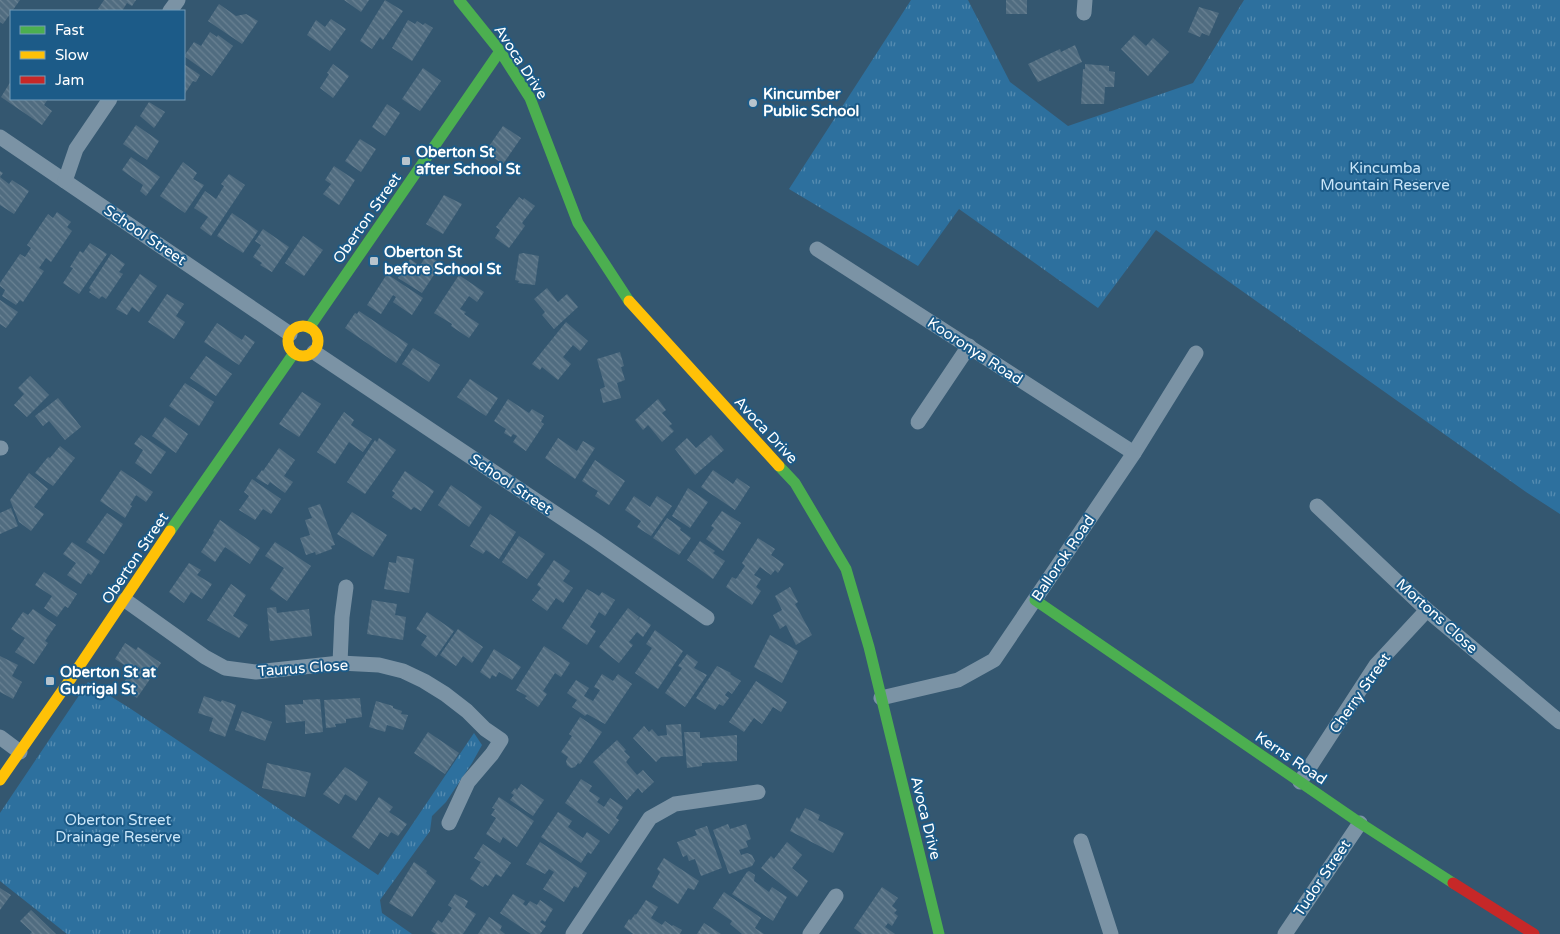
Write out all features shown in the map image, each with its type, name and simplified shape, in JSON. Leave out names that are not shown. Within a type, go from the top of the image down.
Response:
[{"type":"street","name":"Avoca Drive","points":[[460,0],[500,51],[530,98],[578,223],[628,300],[795,484],[846,569],[869,647],[939,934]]},
{"type":"street","name":"Oberton Street","points":[[309,328],[500,51]]},
{"type":"street","points":[[65,181],[76,149],[109,100]]},
{"type":"street","name":"School Street","points":[[0,137],[290,334]]},
{"type":"street","name":"Kooronya Road","points":[[817,249],[1134,453]]},
{"type":"street","points":[[298,327],[309,328],[315,332],[318,338],[314,352],[304,356],[294,353],[288,344],[290,334],[298,327]]},
{"type":"street","points":[[918,422],[968,346]]},
{"type":"street","name":"School Street","points":[[314,352],[595,540],[707,618]]},
{"type":"street","name":"Oberton Street","points":[[0,780],[294,353]]},
{"type":"street","name":"Ballorok Road","points":[[881,698],[958,680],[994,660],[1134,453],[1196,354]]},
{"type":"street","name":"Mortons Close","points":[[1317,506],[1427,610],[1560,722]]},
{"type":"street","points":[[340,663],[342,617],[346,587]]},
{"type":"street","name":"Taurus Close","points":[[125,600],[205,657],[225,668],[256,672],[340,663],[378,665],[403,672],[424,681],[468,710],[485,729],[501,740],[492,754],[468,782],[449,823]]},
{"type":"street","name":"Kerns Road","points":[[1035,600],[1360,823],[1522,924],[1534,934]]},
{"type":"street","name":"Cherry Street","points":[[1300,782],[1376,666],[1427,610]]},
{"type":"street","points":[[0,737],[20,752]]},
{"type":"street","points":[[573,934],[650,818],[675,804],[758,792]]},
{"type":"street","name":"Tudor Street","points":[[1285,934],[1360,823]]},
{"type":"street","points":[[1081,842],[1111,934]]},
{"type":"street","points":[[810,934],[836,896]]},
{"type":"green space","name":"Kincumba Mountain Reserve","points":[[911,0],[968,0],[1010,82],[1068,126],[1193,83],[1244,0],[1560,0],[1560,514],[1526,492],[1156,230],[1098,308],[959,209],[918,266],[789,189]]},
{"type":"green space","name":"Oberton Street Drainage Reserve","points":[[88,682],[378,875],[474,733],[482,745],[472,763],[446,802],[432,816],[430,831],[380,900],[382,913],[412,934],[67,934],[0,881],[0,813]]},
{"type":"building","points":[[0,0],[20,0],[13,10],[10,10],[10,14],[3,24],[0,22]]},
{"type":"building","points":[[104,0],[136,0],[132,6],[127,3],[123,10],[98,9]]},
{"type":"building","points":[[344,0],[369,0],[361,12]]},
{"type":"building","points":[[385,0],[403,11],[383,40],[380,37],[372,49],[360,41]]},
{"type":"building","points":[[1006,0],[1027,0],[1027,14],[1006,14]]},
{"type":"building","points":[[219,4],[236,16],[246,14],[258,21],[242,44],[208,21]]},
{"type":"building","points":[[1199,7],[1219,13],[1209,36],[1202,33],[1200,37],[1188,32]]},
{"type":"building","points":[[331,19],[346,29],[330,51],[307,35],[316,20],[325,27]]},
{"type":"building","points":[[408,20],[415,24],[417,21],[423,25],[425,23],[433,28],[412,61],[392,48]]},
{"type":"building","points":[[210,32],[217,37],[218,35],[233,46],[212,76],[185,57],[194,42],[201,46]]},
{"type":"building","points":[[1134,35],[1146,46],[1153,38],[1169,52],[1148,76],[1121,49]]},
{"type":"building","points":[[1075,45],[1082,62],[1038,82],[1028,64],[1060,49],[1061,52]]},
{"type":"building","points":[[333,64],[349,76],[333,98],[320,88]]},
{"type":"building","points":[[1085,64],[1109,66],[1109,71],[1115,72],[1114,87],[1105,87],[1104,104],[1081,104]]},
{"type":"building","points":[[185,65],[200,75],[196,82],[193,81],[185,93]]},
{"type":"building","points":[[423,68],[441,81],[420,111],[402,99]]},
{"type":"building","points":[[10,83],[10,100],[47,100],[44,105],[52,111],[42,125],[1,97]]},
{"type":"building","points":[[149,102],[165,112],[154,128],[140,116]]},
{"type":"building","points":[[387,104],[400,113],[385,136],[372,127]]},
{"type":"building","points":[[136,125],[159,141],[147,160],[123,144]]},
{"type":"building","points":[[503,126],[521,138],[503,164],[485,152]]},
{"type":"building","points":[[360,139],[376,149],[361,172],[345,161]]},
{"type":"building","points":[[131,157],[160,177],[146,196],[140,191],[143,185],[122,170]]},
{"type":"building","points":[[183,162],[197,173],[193,179],[204,185],[185,213],[160,196]]},
{"type":"building","points":[[334,166],[355,180],[339,205],[323,194],[331,184],[325,180]]},
{"type":"building","points":[[229,174],[245,185],[211,236],[200,228],[208,217],[194,208],[205,191],[216,199],[224,186],[221,184]]},
{"type":"building","points":[[0,177],[9,184],[12,180],[29,191],[14,214],[0,205]]},
{"type":"building","points":[[444,195],[462,204],[443,234],[426,224]]},
{"type":"building","points":[[519,197],[523,200],[524,198],[535,206],[522,223],[525,226],[509,248],[495,238],[500,230],[496,227]]},
{"type":"building","points":[[57,212],[71,222],[67,227],[72,231],[51,262],[46,258],[39,268],[44,271],[23,302],[20,300],[16,305],[2,296],[5,290],[0,286],[0,283],[20,254],[25,257],[31,248],[27,245],[48,214],[53,218]]},
{"type":"building","points":[[232,213],[258,231],[243,253],[217,236]]},
{"type":"building","points":[[263,229],[289,247],[272,272],[260,265],[262,263],[253,257],[261,245],[255,241]]},
{"type":"building","points":[[303,236],[323,250],[304,276],[285,263]]},
{"type":"building","points":[[90,243],[107,254],[79,294],[63,283],[73,268],[70,267],[80,251],[83,253]]},
{"type":"building","points":[[111,254],[125,264],[119,272],[123,274],[106,299],[102,296],[99,299],[89,292],[91,290],[89,288]]},
{"type":"building","points":[[427,254],[441,264],[422,293],[398,278],[410,259],[420,266]]},
{"type":"building","points":[[519,254],[539,256],[535,285],[518,283],[519,281],[515,280]]},
{"type":"building","points":[[140,274],[157,286],[139,312],[132,307],[127,315],[116,309]]},
{"type":"building","points":[[387,274],[423,298],[412,315],[393,302],[396,297],[393,295],[381,314],[367,305]]},
{"type":"building","points":[[459,275],[484,292],[477,302],[469,296],[460,309],[479,324],[469,338],[451,326],[452,324],[434,313]]},
{"type":"building","points":[[547,288],[558,302],[567,294],[578,307],[554,329],[542,315],[545,312],[534,299]]},
{"type":"building","points":[[167,294],[184,304],[176,316],[185,322],[174,339],[148,322]]},
{"type":"building","points":[[0,300],[18,312],[6,328],[0,324]]},
{"type":"building","points":[[359,311],[408,344],[396,363],[345,328],[355,313],[357,314]]},
{"type":"building","points":[[566,322],[588,341],[580,351],[573,345],[563,357],[571,364],[558,380],[542,367],[540,370],[532,364]]},
{"type":"building","points":[[217,323],[242,340],[245,335],[255,342],[239,365],[204,342]]},
{"type":"building","points":[[413,348],[440,365],[429,382],[402,364]]},
{"type":"building","points":[[620,352],[624,366],[621,367],[625,380],[617,383],[621,398],[603,403],[600,389],[605,387],[597,359]]},
{"type":"building","points":[[206,356],[232,374],[216,396],[190,378]]},
{"type":"building","points":[[30,376],[49,395],[27,417],[14,405],[24,394],[18,388]]},
{"type":"building","points":[[470,379],[498,398],[486,416],[457,397]]},
{"type":"building","points":[[185,383],[214,402],[199,426],[169,406]]},
{"type":"building","points":[[302,392],[321,404],[299,437],[279,424]]},
{"type":"building","points":[[58,398],[81,427],[65,440],[49,421],[43,426],[35,416]]},
{"type":"building","points":[[508,399],[529,413],[532,409],[544,416],[541,422],[544,424],[526,451],[513,442],[517,436],[513,434],[511,437],[504,433],[506,429],[494,421]]},
{"type":"building","points":[[658,399],[666,410],[662,413],[672,424],[669,426],[674,431],[662,442],[648,425],[643,430],[635,420]]},
{"type":"building","points":[[344,412],[354,420],[351,425],[372,439],[363,452],[349,442],[335,464],[317,452]]},
{"type":"building","points":[[165,417],[188,434],[176,453],[152,436]]},
{"type":"building","points":[[141,435],[166,452],[151,474],[135,463],[143,450],[134,444]]},
{"type":"building","points":[[711,435],[724,450],[695,475],[675,449],[687,438],[696,448]]},
{"type":"building","points":[[379,438],[396,450],[365,494],[347,482],[375,440],[377,442]]},
{"type":"building","points":[[558,438],[577,451],[583,441],[595,448],[575,479],[545,458]]},
{"type":"building","points":[[60,446],[75,458],[53,486],[35,473]]},
{"type":"building","points":[[279,448],[295,460],[284,476],[293,482],[285,493],[270,482],[268,485],[256,478]]},
{"type":"building","points":[[595,460],[625,481],[609,505],[595,496],[598,491],[582,481]]},
{"type":"building","points":[[121,470],[153,492],[146,502],[136,495],[125,518],[100,501]]},
{"type":"building","points":[[713,470],[733,484],[737,478],[750,487],[735,510],[701,487]]},
{"type":"building","points":[[405,471],[434,491],[421,511],[414,507],[411,510],[392,497],[395,493],[392,491]]},
{"type":"building","points":[[29,473],[48,489],[34,507],[44,514],[31,531],[19,522],[10,500]]},
{"type":"building","points":[[252,479],[281,499],[271,514],[263,509],[255,520],[239,510],[249,496],[244,492]]},
{"type":"building","points":[[451,485],[482,507],[469,527],[438,505]]},
{"type":"building","points":[[688,488],[708,502],[690,528],[672,516]]},
{"type":"building","points":[[634,496],[650,507],[657,496],[672,506],[651,536],[637,527],[641,521],[625,510]]},
{"type":"building","points":[[320,504],[335,545],[331,546],[332,549],[316,555],[315,552],[306,555],[300,538],[310,535],[305,520],[312,518],[308,508]]},
{"type":"building","points":[[11,508],[18,526],[0,534],[0,513]]},
{"type":"building","points":[[722,511],[741,523],[723,551],[706,539],[714,528],[711,526]]},
{"type":"building","points":[[352,512],[387,535],[373,557],[337,534]]},
{"type":"building","points":[[107,513],[123,524],[104,554],[86,542]]},
{"type":"building","points":[[490,514],[516,532],[499,559],[486,550],[483,554],[470,546]]},
{"type":"building","points":[[667,518],[691,538],[679,555],[653,538]]},
{"type":"building","points":[[220,520],[260,548],[250,564],[225,547],[215,562],[201,552]]},
{"type":"building","points":[[519,536],[545,554],[527,579],[502,562]]},
{"type":"building","points":[[758,538],[775,549],[771,555],[784,564],[778,573],[775,570],[771,575],[760,567],[754,575],[761,579],[756,587],[761,591],[752,605],[726,587],[732,577],[736,579],[745,566],[742,563]]},
{"type":"building","points":[[700,541],[715,551],[713,553],[725,561],[713,579],[687,560]]},
{"type":"building","points":[[72,542],[100,561],[91,575],[88,573],[81,584],[67,575],[76,563],[63,554]]},
{"type":"building","points":[[275,542],[311,566],[287,601],[270,589],[284,568],[265,556]]},
{"type":"building","points":[[397,556],[414,559],[409,593],[384,589],[389,562],[396,563]]},
{"type":"building","points":[[554,560],[570,571],[563,581],[573,588],[563,603],[556,598],[547,611],[532,600],[541,588],[537,585]]},
{"type":"building","points":[[189,563],[201,570],[197,575],[212,584],[202,599],[191,592],[184,603],[169,592]]},
{"type":"building","points":[[44,572],[77,594],[68,608],[65,606],[57,617],[44,608],[52,596],[35,585]]},
{"type":"building","points":[[231,584],[246,595],[233,616],[248,625],[239,638],[207,620]]},
{"type":"building","points":[[790,587],[798,602],[795,604],[812,635],[796,645],[786,625],[780,629],[773,615],[782,610],[775,596]]},
{"type":"building","points":[[587,589],[599,596],[602,592],[615,600],[605,616],[599,612],[590,627],[596,631],[587,645],[562,628]]},
{"type":"building","points":[[372,600],[397,604],[395,615],[406,617],[403,640],[367,634]]},
{"type":"building","points":[[276,607],[277,613],[309,609],[312,636],[270,641],[267,608]]},
{"type":"building","points":[[628,608],[639,617],[636,621],[640,617],[651,625],[643,637],[637,632],[629,642],[633,645],[619,663],[599,647]]},
{"type":"building","points":[[33,609],[56,625],[45,641],[48,643],[34,664],[15,652],[25,638],[11,629],[23,612],[28,615]]},
{"type":"building","points":[[427,612],[454,631],[436,657],[421,645],[427,636],[416,629]]},
{"type":"building","points":[[458,629],[483,647],[472,663],[463,656],[456,666],[440,655]]},
{"type":"building","points":[[655,630],[683,651],[658,689],[635,673],[652,648],[646,644]]},
{"type":"building","points":[[770,635],[798,651],[782,683],[754,667]]},
{"type":"building","points":[[125,643],[136,650],[138,647],[161,663],[137,698],[121,687],[132,670],[115,659]]},
{"type":"building","points":[[544,646],[570,663],[561,677],[555,673],[543,691],[547,694],[538,707],[525,698],[527,696],[516,690]]},
{"type":"building","points":[[494,649],[521,667],[512,680],[499,672],[496,677],[492,675],[490,679],[480,672]]},
{"type":"building","points":[[687,654],[698,662],[694,668],[707,675],[685,707],[665,693],[682,668],[678,666]]},
{"type":"building","points":[[0,656],[18,665],[12,676],[22,682],[13,699],[0,692]]},
{"type":"building","points":[[717,666],[741,681],[732,694],[728,691],[725,695],[729,698],[723,706],[719,704],[715,710],[696,698]]},
{"type":"building","points":[[602,674],[613,681],[618,674],[632,684],[605,724],[587,714],[585,716],[572,707],[577,700],[567,693],[576,680],[589,688],[584,696],[593,701],[600,690],[594,687]]},
{"type":"building","points":[[756,681],[787,702],[781,712],[773,707],[762,724],[754,718],[744,732],[729,722]]},
{"type":"building","points":[[204,696],[236,705],[225,737],[209,731],[213,718],[198,713]]},
{"type":"building","points":[[360,698],[362,717],[346,719],[346,723],[335,724],[336,727],[326,728],[324,700]]},
{"type":"building","points":[[320,699],[323,732],[305,734],[305,721],[286,723],[285,705],[303,704],[303,700]]},
{"type":"building","points":[[376,701],[393,706],[393,708],[402,711],[401,714],[408,715],[403,730],[387,725],[385,732],[369,727]]},
{"type":"building","points":[[242,711],[272,722],[265,741],[235,730]]},
{"type":"building","points":[[580,717],[602,732],[580,764],[578,763],[575,767],[571,768],[567,765],[568,757],[561,752],[572,736],[569,734]]},
{"type":"building","points":[[681,724],[683,756],[661,757],[656,762],[633,738],[644,726],[649,732],[652,729],[658,736],[667,735],[666,725]]},
{"type":"building","points":[[428,732],[459,753],[445,774],[414,753]]},
{"type":"building","points":[[684,732],[700,732],[700,738],[737,735],[737,761],[702,763],[702,766],[687,768]]},
{"type":"building","points":[[617,740],[630,757],[626,762],[637,775],[643,770],[654,782],[642,793],[638,788],[627,800],[593,762]]},
{"type":"building","points":[[267,763],[311,773],[305,797],[262,788]]},
{"type":"building","points":[[345,767],[368,782],[356,801],[345,794],[339,804],[323,794]]},
{"type":"building","points":[[581,779],[592,786],[589,791],[600,798],[597,802],[604,807],[610,798],[623,807],[616,818],[619,820],[609,834],[565,803]]},
{"type":"building","points":[[521,784],[544,800],[533,816],[510,800],[514,795],[511,793],[515,788],[517,790]]},
{"type":"building","points":[[379,797],[393,807],[389,812],[407,824],[398,836],[391,832],[388,837],[380,832],[369,849],[352,837]]},
{"type":"building","points":[[499,797],[534,821],[517,847],[503,837],[500,843],[486,834],[496,818],[491,815],[495,809],[492,808]]},
{"type":"building","points":[[805,808],[820,815],[818,820],[844,833],[833,853],[790,831],[797,817],[799,819]]},
{"type":"building","points":[[558,812],[572,821],[568,827],[583,838],[587,832],[600,841],[591,854],[588,852],[581,863],[541,837]]},
{"type":"building","points":[[728,824],[730,829],[746,824],[751,839],[746,841],[748,847],[739,850],[741,855],[747,853],[752,855],[755,861],[752,866],[729,874],[713,830]]},
{"type":"building","points":[[707,826],[722,868],[701,876],[695,859],[689,861],[687,855],[683,857],[677,842],[697,835],[695,830]]},
{"type":"building","points":[[540,842],[587,873],[578,888],[574,886],[564,902],[543,889],[554,872],[549,869],[545,874],[526,864]]},
{"type":"building","points":[[787,842],[802,855],[792,868],[808,881],[797,897],[761,868],[771,856],[774,859]]},
{"type":"building","points":[[483,844],[511,863],[501,877],[496,874],[488,886],[485,884],[483,887],[470,879],[481,862],[474,858]]},
{"type":"building","points":[[664,858],[699,881],[694,890],[688,888],[678,904],[652,887],[660,872],[657,869]]},
{"type":"building","points":[[414,862],[427,871],[426,873],[436,881],[412,917],[389,903]]},
{"type":"building","points":[[749,871],[755,875],[754,881],[769,892],[772,887],[787,897],[773,921],[732,894]]},
{"type":"building","points":[[882,887],[898,898],[892,906],[897,910],[894,913],[898,916],[892,926],[888,923],[885,927],[895,934],[862,934],[854,928]]},
{"type":"building","points":[[0,888],[11,895],[0,910]]},
{"type":"building","points":[[724,892],[761,918],[755,928],[764,934],[742,934],[730,924],[732,921],[713,908]]},
{"type":"building","points":[[455,894],[468,901],[465,907],[476,914],[463,934],[436,934],[431,931],[438,920],[442,923],[452,908],[448,905]]},
{"type":"building","points":[[513,894],[525,901],[523,904],[526,906],[530,901],[537,905],[540,900],[553,909],[545,922],[542,920],[540,922],[546,926],[540,934],[531,934],[500,913]]},
{"type":"building","points":[[646,900],[658,907],[651,918],[662,925],[665,921],[673,925],[682,930],[680,934],[633,934],[624,927],[629,919],[631,920],[636,915]]},
{"type":"building","points":[[31,910],[56,934],[30,934],[32,932],[20,921]]},
{"type":"building","points":[[489,917],[502,926],[500,930],[505,934],[478,934]]},
{"type":"building","points":[[704,923],[721,934],[697,934]]},
{"type":"traffic: fast","points":[[459,0],[500,51],[530,98],[578,223],[629,301]]},
{"type":"traffic: fast","points":[[309,328],[500,51]]},
{"type":"traffic: fast","points":[[170,531],[294,353]]},
{"type":"traffic: fast","points":[[779,466],[795,483],[846,569],[869,647],[939,934]]},
{"type":"traffic: fast","points":[[1035,600],[1360,823],[1453,883]]},
{"type":"traffic: slow","points":[[629,301],[779,466]]},
{"type":"traffic: slow","points":[[303,326],[314,330],[318,341],[314,352],[303,356],[292,352],[288,341],[292,330],[303,326]]},
{"type":"traffic: slow","points":[[0,780],[170,531]]},
{"type":"traffic: jam","points":[[1453,883],[1534,934]]},
{"type":"place","name":"Kincumber Public School","points":[[753,103]]},
{"type":"place","name":"Oberton St after School St","points":[[406,161]]},
{"type":"place","name":"Oberton St before School St","points":[[374,261]]},
{"type":"place","name":"Oberton St at Gurrigal St","points":[[50,681]]}]
